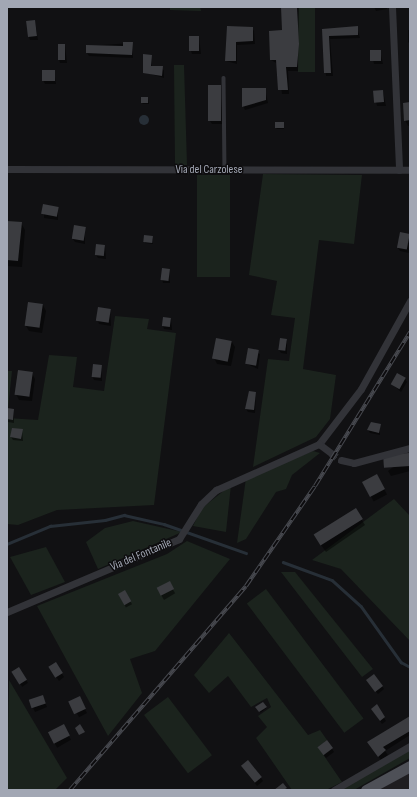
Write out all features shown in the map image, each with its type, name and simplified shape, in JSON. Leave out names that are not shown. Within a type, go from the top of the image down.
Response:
[{"type":"main road","points":[[366,790],[410,766]]},
{"type":"street","points":[[392,7],[399,170]]},
{"type":"street","name":"Via del Carzolese","points":[[7,169],[410,170]]},
{"type":"street","points":[[331,453],[319,444],[365,383],[410,300]]},
{"type":"street","name":"Via del Fontanile","points":[[7,612],[181,538],[190,526],[201,504],[216,490],[319,444]]},
{"type":"street","points":[[341,460],[354,463],[410,448]]},
{"type":"street","points":[[334,790],[410,746]]},
{"type":"lane","points":[[224,78],[225,170]]},
{"type":"shaded area","points":[[170,7],[200,7],[201,11],[170,10]]},
{"type":"shaded area","points":[[298,7],[315,7],[315,72],[298,72]]},
{"type":"shaded area","points":[[174,65],[184,65],[187,165],[175,165]]},
{"type":"shaded area","points":[[142,115],[146,115],[148,116],[148,124],[142,125],[139,122],[139,118]]},
{"type":"shaded area","points":[[263,174],[362,175],[354,244],[319,240],[303,369],[336,375],[330,419],[316,437],[253,467],[268,359],[289,361],[295,318],[271,315],[277,281],[249,275]]},
{"type":"shaded area","points":[[197,175],[230,175],[230,277],[197,277]]},
{"type":"shaded area","points":[[115,316],[149,319],[147,329],[176,333],[154,505],[57,510],[18,525],[7,524],[7,418],[38,420],[49,355],[77,357],[73,387],[104,391]]},
{"type":"shaded area","points":[[7,371],[12,371],[7,418]]},
{"type":"shaded area","points":[[313,451],[320,453],[292,475],[286,489],[276,492],[246,539],[237,543],[246,478]]},
{"type":"shaded area","points":[[231,485],[226,532],[193,526],[202,508]]},
{"type":"shaded area","points":[[394,499],[410,516],[410,641],[341,569],[312,560]]},
{"type":"shaded area","points":[[133,521],[182,532],[98,569],[86,542],[105,528]]},
{"type":"shaded area","points":[[187,541],[230,559],[155,651],[130,659],[142,693],[108,736],[37,606],[167,554]]},
{"type":"shaded area","points":[[46,547],[65,582],[31,595],[10,557]]},
{"type":"shaded area","points":[[281,572],[295,572],[373,669],[362,677]]},
{"type":"shaded area","points":[[266,589],[363,718],[344,733],[247,603]]},
{"type":"shaded area","points":[[229,633],[308,735],[320,730],[327,740],[318,747],[342,782],[326,790],[292,790],[256,738],[267,727],[258,716],[271,707],[267,698],[251,707],[228,676],[209,693],[194,675]]},
{"type":"shaded area","points":[[9,680],[67,778],[55,790],[7,790]]},
{"type":"shaded area","points":[[168,697],[212,755],[188,773],[144,715]]},
{"type":"shaded area","points":[[410,750],[410,758],[354,790],[340,790]]},
{"type":"shaded area","points":[[410,772],[410,790],[378,790],[389,784]]},
{"type":"building","points":[[281,7],[297,7],[299,44],[297,67],[286,67],[288,90],[278,90],[276,60],[270,60],[269,31],[282,30]]},
{"type":"building","points":[[35,20],[37,36],[28,37],[26,21]]},
{"type":"building","points":[[227,26],[253,27],[253,41],[236,42],[236,61],[225,61]]},
{"type":"building","points":[[358,26],[358,35],[329,36],[331,73],[324,73],[322,29]]},
{"type":"building","points":[[189,36],[199,36],[199,51],[189,51]]},
{"type":"building","points":[[123,42],[133,42],[132,55],[86,53],[86,45],[123,46]]},
{"type":"building","points":[[58,44],[65,44],[65,60],[58,60]]},
{"type":"building","points":[[370,50],[381,50],[381,61],[370,61]]},
{"type":"building","points":[[143,54],[152,55],[151,66],[163,66],[162,76],[143,73]]},
{"type":"building","points":[[42,70],[55,70],[55,81],[42,81]]},
{"type":"building","points":[[208,85],[221,85],[221,121],[208,121]]},
{"type":"building","points":[[242,88],[266,88],[266,100],[242,107]]},
{"type":"building","points":[[383,90],[384,102],[374,103],[373,91]]},
{"type":"building","points":[[141,97],[148,97],[148,103],[141,103]]},
{"type":"building","points":[[410,102],[410,120],[404,121],[403,103]]},
{"type":"building","points":[[275,122],[284,122],[284,128],[275,128]]},
{"type":"building","points":[[43,204],[59,207],[57,217],[41,214]]},
{"type":"building","points":[[7,221],[22,222],[18,261],[7,260]]},
{"type":"building","points":[[74,225],[86,227],[84,241],[72,239]]},
{"type":"building","points":[[400,232],[410,234],[407,250],[397,248]]},
{"type":"building","points":[[144,235],[153,236],[152,243],[143,242]]},
{"type":"building","points":[[96,244],[105,245],[104,256],[95,255]]},
{"type":"building","points":[[162,268],[170,269],[168,281],[161,280]]},
{"type":"building","points":[[28,302],[43,304],[40,328],[25,326]]},
{"type":"building","points":[[98,307],[111,309],[109,323],[96,321]]},
{"type":"building","points":[[163,317],[171,318],[170,327],[162,326]]},
{"type":"building","points":[[216,338],[232,341],[228,362],[212,359]]},
{"type":"building","points":[[280,338],[287,339],[285,351],[278,350]]},
{"type":"building","points":[[248,348],[259,350],[256,366],[245,364]]},
{"type":"building","points":[[93,364],[102,365],[101,378],[92,377]]},
{"type":"building","points":[[18,370],[33,372],[29,397],[15,395]]},
{"type":"building","points":[[397,373],[406,378],[399,389],[391,384]]},
{"type":"building","points":[[249,391],[256,392],[254,410],[245,409]]},
{"type":"building","points":[[7,408],[14,409],[13,420],[7,419]]},
{"type":"building","points":[[371,422],[381,424],[379,433],[367,430]]},
{"type":"building","points":[[12,428],[23,429],[21,439],[10,437]]},
{"type":"building","points":[[409,453],[410,466],[384,468],[383,455]]},
{"type":"building","points":[[377,474],[385,489],[370,497],[362,482]]},
{"type":"building","points":[[356,508],[363,519],[320,546],[314,534]]},
{"type":"building","points":[[170,581],[174,589],[161,596],[157,588]]},
{"type":"building","points":[[125,590],[131,601],[124,605],[118,594]]},
{"type":"building","points":[[56,662],[63,673],[55,678],[48,667]]},
{"type":"building","points":[[19,667],[27,680],[19,684],[11,672]]},
{"type":"building","points":[[374,674],[383,686],[375,692],[366,680]]},
{"type":"building","points":[[43,695],[46,704],[32,708],[29,700]]},
{"type":"building","points":[[80,696],[86,709],[74,714],[68,701]]},
{"type":"building","points":[[263,702],[267,707],[259,712],[255,707]]},
{"type":"building","points":[[377,704],[385,717],[380,721],[371,709]]},
{"type":"building","points":[[410,716],[410,731],[383,747],[386,750],[378,757],[367,742]]},
{"type":"building","points":[[64,724],[70,736],[54,744],[48,732]]},
{"type":"building","points":[[80,724],[85,732],[79,735],[75,728]]},
{"type":"building","points":[[327,740],[333,748],[323,755],[317,747]]},
{"type":"building","points":[[248,760],[262,777],[255,783],[241,766]]},
{"type":"building","points":[[283,783],[287,788],[283,790],[274,790]]},
{"type":"waterway","points":[[7,544],[50,526],[105,520],[124,515],[164,524],[246,553]]},
{"type":"waterway","points":[[283,562],[332,580],[361,606],[401,662],[410,667]]},
{"type":"tunnel","points":[[331,453],[341,460]]},
{"type":"railway","points":[[70,790],[246,586],[315,486],[410,332]]}]
